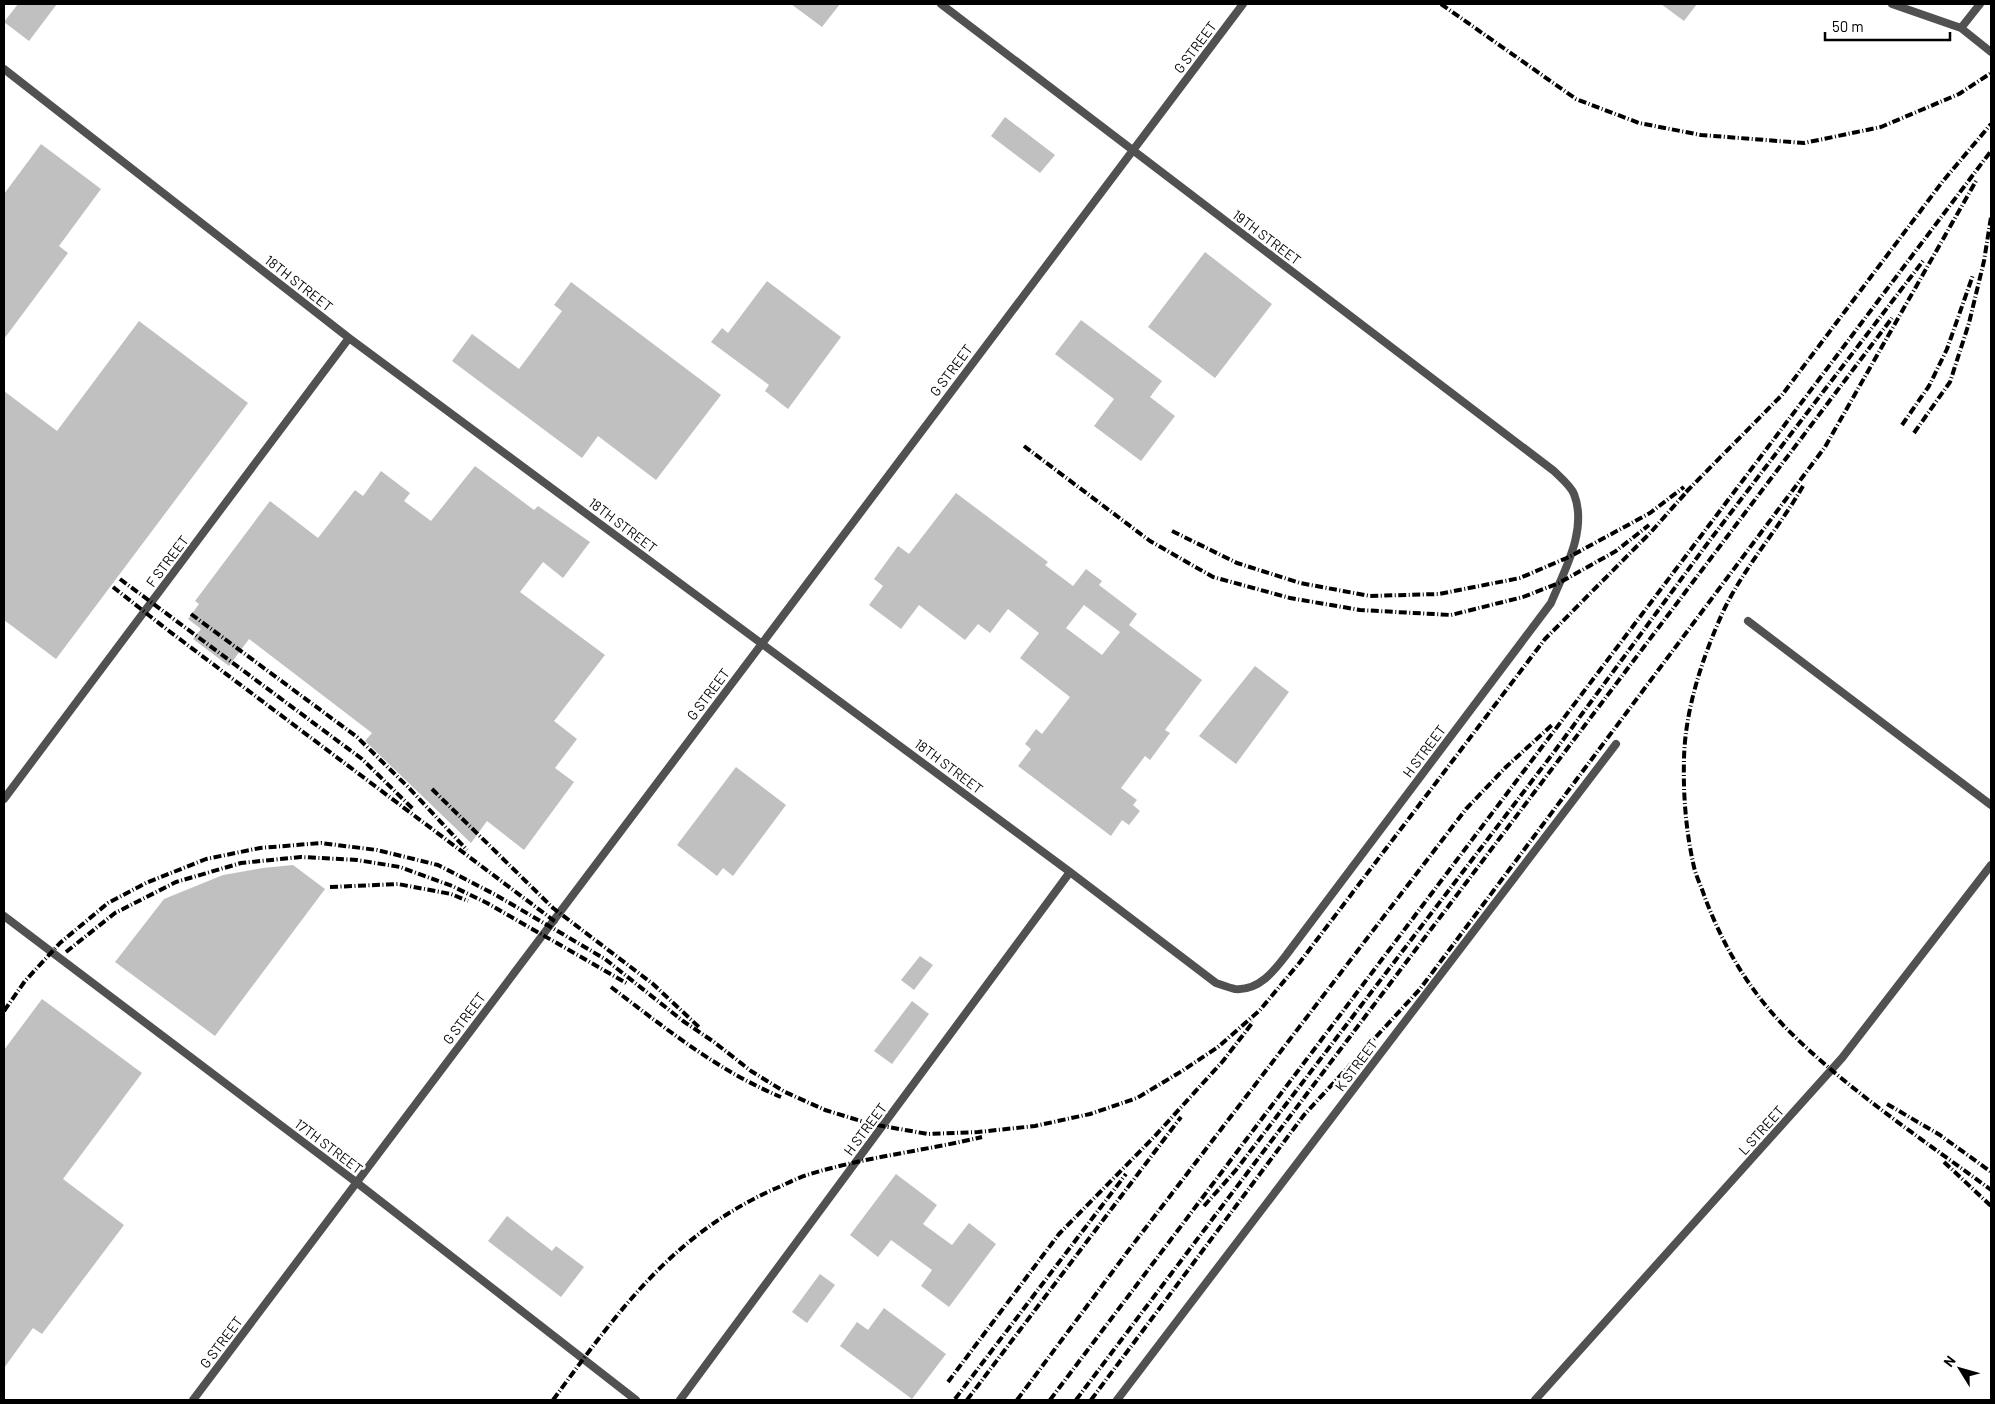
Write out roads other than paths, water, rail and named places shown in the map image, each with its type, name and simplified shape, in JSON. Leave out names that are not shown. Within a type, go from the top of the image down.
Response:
[{"type":"lane","name":"19TH STREET","points":[[941,4],[1554,470],[1574,493]]},
{"type":"lane","name":"G STREET","points":[[193,1400],[1243,4]]},
{"type":"lane","points":[[1892,4],[1961,28],[1991,52]]},
{"type":"lane","points":[[1961,28],[1980,4]]},
{"type":"lane","name":"18TH STREET","points":[[4,69],[349,338],[1070,872],[1216,983],[1236,989]]},
{"type":"lane","name":"F STREET","points":[[4,799],[349,338]]},
{"type":"lane","name":"H STREET","points":[[1236,989],[1256,986],[1277,967],[1551,604],[1576,540],[1578,516],[1574,493]]},
{"type":"lane","points":[[1748,621],[1991,805]]},
{"type":"lane","name":"K STREET","points":[[1117,1400],[1616,744]]},
{"type":"lane","name":"L STREET","points":[[1536,1400],[1842,1058],[1991,865]]},
{"type":"lane","name":"H STREET","points":[[680,1400],[1070,872]]},
{"type":"lane","name":"17TH STREET","points":[[4,916],[356,1182],[636,1400]]},
{"type":"railway","points":[[1441,4],[1576,99],[1639,123],[1701,135],[1804,143],[1881,127],[1959,94],[1991,73]]},
{"type":"railway","points":[[1686,492],[1782,395],[1943,181],[1991,124]]},
{"type":"railway","points":[[1050,1400],[1991,151]]},
{"type":"railway","points":[[1091,1400],[1304,1115],[1420,989],[1825,447],[1976,181]]},
{"type":"railway","points":[[1914,433],[1950,382],[1969,323],[1984,261],[1991,217]]},
{"type":"railway","points":[[1204,1206],[1236,1170],[1554,752],[1710,540],[1923,261]]},
{"type":"railway","points":[[1902,425],[1929,386],[1947,349],[1973,275]]},
{"type":"railway","points":[[1076,1400],[1892,318]]},
{"type":"railway","points":[[1024,446],[1150,541],[1213,577],[1290,598],[1360,610],[1451,615],[1523,597],[1559,583],[1616,551],[1649,525]]},
{"type":"railway","points":[[1803,486],[1730,597],[1701,667],[1691,703],[1685,741],[1684,773],[1687,827],[1695,870],[1711,913],[1737,965],[1759,997],[1785,1027],[1808,1050],[1859,1092],[1991,1190]]},
{"type":"railway","points":[[1172,531],[1237,563],[1300,583],[1370,596],[1439,594],[1520,578],[1569,557],[1650,513],[1684,487]]},
{"type":"railway","points":[[4,1011],[25,981],[60,943],[108,903],[146,883],[206,859],[260,848],[321,843],[377,850],[438,865],[494,894],[605,959],[683,1021],[751,1071],[785,1092],[825,1110],[871,1124],[928,1134],[978,1132],[1035,1126],[1090,1114],[1137,1098],[1182,1071],[1218,1047],[1260,1010],[1300,962],[1545,639],[1651,532],[1690,488]]},
{"type":"railway","points":[[120,579],[362,759],[413,809]]},
{"type":"railway","points":[[113,587],[557,923]]},
{"type":"railway","points":[[191,614],[357,737],[409,788],[467,850]]},
{"type":"railway","points":[[1017,1400],[1128,1251],[1466,809],[1506,767],[1552,725]]},
{"type":"railway","points":[[432,789],[553,908],[653,984],[700,1028]]},
{"type":"railway","points":[[66,952],[115,913],[176,882],[241,863],[301,857],[357,860],[400,867],[452,886],[487,903],[628,984]]},
{"type":"railway","points":[[330,887],[398,884],[451,894],[468,901]]},
{"type":"railway","points":[[611,987],[714,1062],[735,1075],[781,1097]]},
{"type":"railway","points":[[948,1382],[1059,1234],[1154,1137],[1223,1061],[1253,1022]]},
{"type":"railway","points":[[1887,1104],[1940,1135],[1991,1172]]},
{"type":"railway","points":[[967,1400],[1181,1117]]},
{"type":"railway","points":[[553,1400],[600,1337],[649,1280],[675,1254],[704,1230],[736,1209],[772,1190],[807,1175],[850,1163],[982,1137]]},
{"type":"railway","points":[[1944,1162],[1991,1206]]},
{"type":"railway","points":[[955,1399],[1126,1174]]}]
